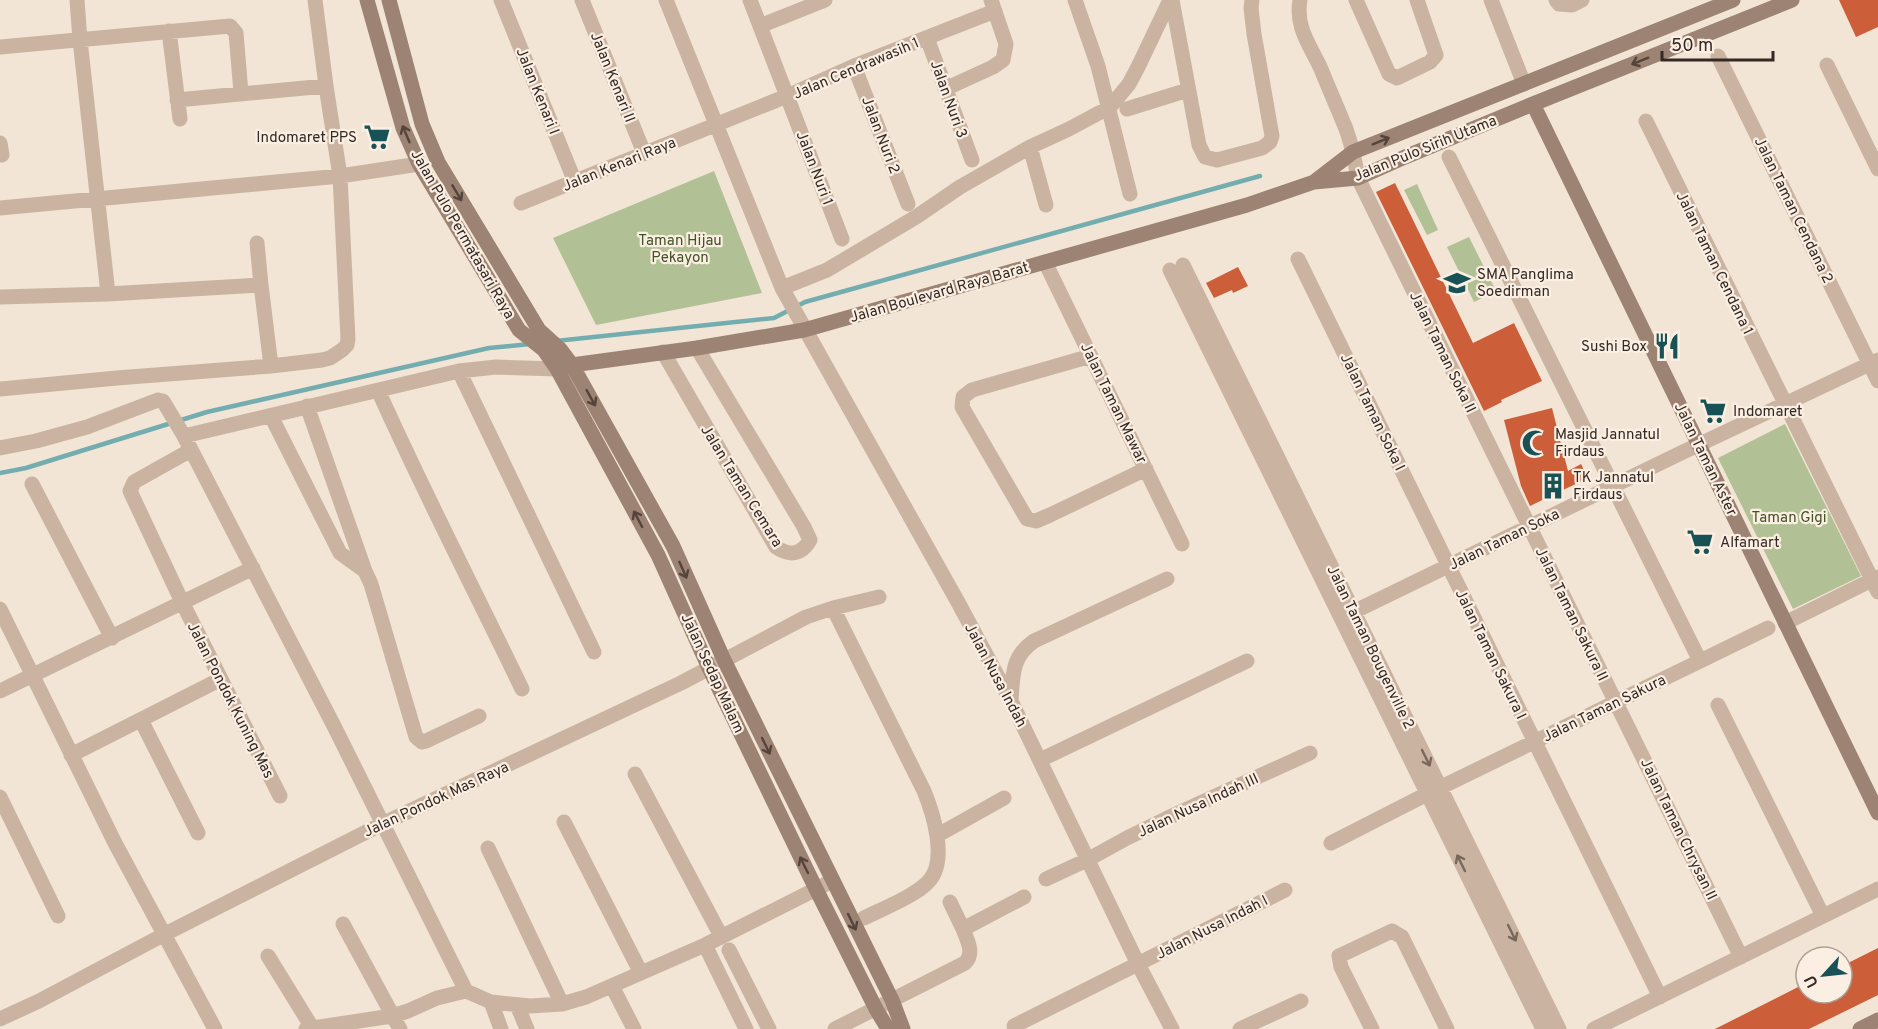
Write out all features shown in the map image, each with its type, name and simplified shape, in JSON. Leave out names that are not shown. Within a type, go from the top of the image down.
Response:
[{"type":"main road","name":"Jalan Pulo Permatasari Raya","points":[[367,0],[403,128],[419,164],[519,330]]},
{"type":"main road","name":"Jalan Pulo Permatasari Raya","points":[[389,0],[422,124],[438,162],[539,330]]},
{"type":"main road","name":"Jalan Pulo Sirih Utama","points":[[1314,182],[1353,152],[1733,0]]},
{"type":"main road","name":"Jalan Pulo Sirih Utama","points":[[1314,182],[1358,178],[1405,156],[1792,0]]},
{"type":"main road","points":[[382,51],[402,46]]},
{"type":"main road","points":[[1581,61],[1589,82]]},
{"type":"main road","name":"Jalan Taman Aster","points":[[1533,104],[1878,813]]},
{"type":"main road","name":"Jalan Boulevard Raya Barat","points":[[557,369],[697,348],[801,325],[1045,262],[1247,205],[1314,182]]},
{"type":"main road","name":"Jalan Sedap Malam","points":[[519,330],[544,350],[557,369],[657,555],[816,889],[888,1029]]},
{"type":"main road","name":"Jalan Sedap Malam","points":[[539,330],[560,349],[572,365],[673,546],[724,660],[892,1000],[903,1029]]},
{"type":"main road","points":[[1860,1029],[1878,1020]]},
{"type":"street","points":[[77,0],[108,294]]},
{"type":"street","points":[[0,389],[322,360],[336,354],[347,345],[340,176],[315,0]]},
{"type":"street","name":"Jalan Kenari I","points":[[501,0],[575,182]]},
{"type":"street","name":"Jalan Kenari II","points":[[582,0],[644,153]]},
{"type":"street","name":"Jalan Nusa Indah","points":[[666,0],[785,294],[1011,701],[1138,964],[1172,1029]]},
{"type":"street","name":"Jalan Nuri 1","points":[[750,0],[842,239]]},
{"type":"street","points":[[760,26],[825,0]]},
{"type":"street","points":[[1075,0],[1110,107],[1130,194]]},
{"type":"street","points":[[785,294],[916,217],[960,187],[1030,147],[1110,107],[1129,84],[1171,0]]},
{"type":"street","points":[[1171,0],[1199,145],[1208,159],[1216,160],[1262,147],[1270,142],[1272,132],[1254,34],[1252,0]]},
{"type":"street","name":"Jalan Taman Soka II","points":[[1300,0],[1298,11],[1301,29],[1346,129],[1358,178],[1529,526]]},
{"type":"street","points":[[1356,0],[1389,74],[1397,78],[1430,62],[1436,55],[1417,0]]},
{"type":"street","points":[[1491,0],[1524,84]]},
{"type":"street","points":[[1556,0],[1559,4],[1572,5],[1582,0]]},
{"type":"street","points":[[945,89],[1003,60],[1006,45],[993,6]]},
{"type":"street","name":"Jalan Cendrawasih 1","points":[[716,124],[927,38],[993,6]]},
{"type":"street","points":[[0,47],[230,26],[236,33],[242,93]]},
{"type":"street","points":[[169,31],[180,119]]},
{"type":"street","name":"Jalan Nuri 3","points":[[927,38],[972,160]]},
{"type":"street","name":"Jalan Taman Cendana 2","points":[[1718,56],[1874,362],[1878,381]]},
{"type":"street","points":[[1827,65],[1878,169]]},
{"type":"street","name":"Jalan Nuri 2","points":[[854,66],[908,204]]},
{"type":"street","points":[[177,100],[326,86]]},
{"type":"street","points":[[1127,109],[1188,90]]},
{"type":"street","name":"Jalan Taman Cendana 1","points":[[1646,121],[1876,583]]},
{"type":"street","name":"Jalan Kenari Raya","points":[[521,203],[716,124]]},
{"type":"street","points":[[1030,147],[1046,205]]},
{"type":"street","points":[[1449,157],[1700,661]]},
{"type":"street","points":[[0,208],[340,176],[419,164]]},
{"type":"street","points":[[257,243],[272,366]]},
{"type":"street","name":"Jalan Taman Soka I","points":[[1298,259],[1448,566]]},
{"type":"street","name":"Jalan Taman Mawar","points":[[1045,262],[1182,544]]},
{"type":"street","name":"Jalan Taman Bougenville 2","points":[[1177,267],[1434,791],[1559,1029]]},
{"type":"street","points":[[0,297],[108,294],[261,285]]},
{"type":"street","name":"Jalan Taman Cemara","points":[[663,352],[776,547],[784,553],[794,553],[806,547],[810,540],[697,348]]},
{"type":"street","points":[[1091,356],[972,390],[963,397],[962,407],[1027,519],[1036,521],[1146,469]]},
{"type":"street","name":"Jalan Taman Soka","points":[[1347,615],[1699,444],[1874,362]]},
{"type":"street","points":[[181,431],[271,416],[459,371],[496,367],[557,369]]},
{"type":"street","points":[[459,371],[594,652]]},
{"type":"street","points":[[378,390],[416,475],[522,689]]},
{"type":"street","points":[[0,448],[87,427],[159,399],[164,401],[253,568],[384,824],[466,991]]},
{"type":"street","points":[[307,406],[371,584],[416,738],[419,741],[426,741],[479,716]]},
{"type":"street","points":[[271,416],[340,553],[365,571]]},
{"type":"street","name":"Jalan Pondok Kuning Mas","points":[[191,450],[134,482],[130,492],[183,604],[280,796]]},
{"type":"street","points":[[32,484],[112,638]]},
{"type":"street","name":"Jalan Taman Sakura II","points":[[1529,526],[1616,702]]},
{"type":"street","name":"Jalan Taman Sakura I","points":[[1448,566],[1660,997]]},
{"type":"street","points":[[0,691],[253,568]]},
{"type":"street","points":[[1011,701],[1013,670],[1024,648],[1034,641],[1167,579]]},
{"type":"street","points":[[1785,623],[1876,583]]},
{"type":"street","name":"Jalan Pondok Mas Raya","points":[[0,1019],[384,824],[710,668],[806,617],[832,608],[879,597]]},
{"type":"street","points":[[832,608],[924,791],[938,835],[937,865],[931,880],[918,890],[864,918]]},
{"type":"street","points":[[0,609],[115,843],[215,1029]]},
{"type":"street","name":"Jalan Taman Sakura","points":[[1434,791],[1768,628]]},
{"type":"street","points":[[1040,760],[1247,661]]},
{"type":"street","points":[[71,755],[221,679]]},
{"type":"street","name":"Jalan Taman Chrysan II","points":[[1616,702],[1741,957]]},
{"type":"street","points":[[1718,705],[1823,916]]},
{"type":"street","points":[[141,720],[198,833]]},
{"type":"street","name":"Jalan Nusa Indah III","points":[[1046,879],[1087,860],[1127,837],[1310,753]]},
{"type":"street","points":[[635,774],[769,1029]]},
{"type":"street","points":[[1331,843],[1434,791]]},
{"type":"street","name":"Jalan Taman Bougenville 2","points":[[1434,791],[1543,1029]]},
{"type":"street","points":[[0,797],[58,916]]},
{"type":"street","points":[[938,835],[1004,798]]},
{"type":"street","points":[[564,822],[641,973]]},
{"type":"street","points":[[488,848],[562,1004]]},
{"type":"street","points":[[268,956],[310,1029],[396,1023],[408,1011],[437,998],[466,991],[491,1002],[530,1006],[562,1004],[586,997],[705,945],[725,943],[832,881]]},
{"type":"street","points":[[1594,1029],[1878,889]]},
{"type":"street","name":"Jalan Nusa Indah I","points":[[1014,1026],[1285,891]]},
{"type":"street","points":[[963,928],[1024,897]]},
{"type":"street","points":[[836,1029],[969,959],[971,951],[950,902]]},
{"type":"street","points":[[343,924],[396,1023]]},
{"type":"street","points":[[1372,1029],[1341,967],[1339,956],[1392,931],[1402,937],[1447,1029]]},
{"type":"street","points":[[705,945],[746,1029]]},
{"type":"street","points":[[612,986],[634,1029]]},
{"type":"street","points":[[1240,1029],[1300,1000]]},
{"type":"street","points":[[491,1002],[501,1029]]},
{"type":"street","points":[[517,1005],[527,1029]]},
{"type":"green space","name":"Taman Hijau Pekayon","points":[[714,171],[762,293],[596,325],[553,238]]},
{"type":"green space","points":[[1417,184],[1438,230],[1427,235],[1404,190]]},
{"type":"green space","points":[[1469,237],[1496,291],[1474,302],[1447,247]]},
{"type":"green space","name":"Taman Gigi","points":[[1785,424],[1861,576],[1793,609],[1718,458]]},
{"type":"building","points":[[1839,0],[1878,0],[1878,27],[1856,37]]},
{"type":"building","points":[[1395,183],[1473,343],[1514,323],[1542,381],[1501,400],[1502,402],[1484,411],[1376,192]]},
{"type":"building","points":[[1238,267],[1248,286],[1214,298],[1206,283]]},
{"type":"building","name":"Masjid Jannatul Firdaus","points":[[1552,408],[1568,471],[1581,464],[1588,478],[1530,506],[1521,486],[1504,420]]},
{"type":"building","points":[[1878,948],[1878,995],[1809,1029],[1715,1029],[1794,989],[1794,1005],[1854,1005],[1854,960]]},
{"type":"waterway","points":[[556,341],[774,318],[805,302],[1260,176]]},
{"type":"waterway","points":[[0,473],[26,468],[207,412],[489,348],[530,344]]},
{"type":"place","name":"Indomaret PPS","points":[[377,137]]},
{"type":"place","name":"SMA Panglima Soedirman","points":[[1457,283]]},
{"type":"place","name":"Sushi Box","points":[[1667,346]]},
{"type":"place","name":"Indomaret","points":[[1713,411]]},
{"type":"place","name":"Masjid Jannatul Firdaus","points":[[1535,443]]},
{"type":"place","name":"TK Jannatul Firdaus","points":[[1553,486]]},
{"type":"place","name":"Alfamart","points":[[1700,542]]}]
